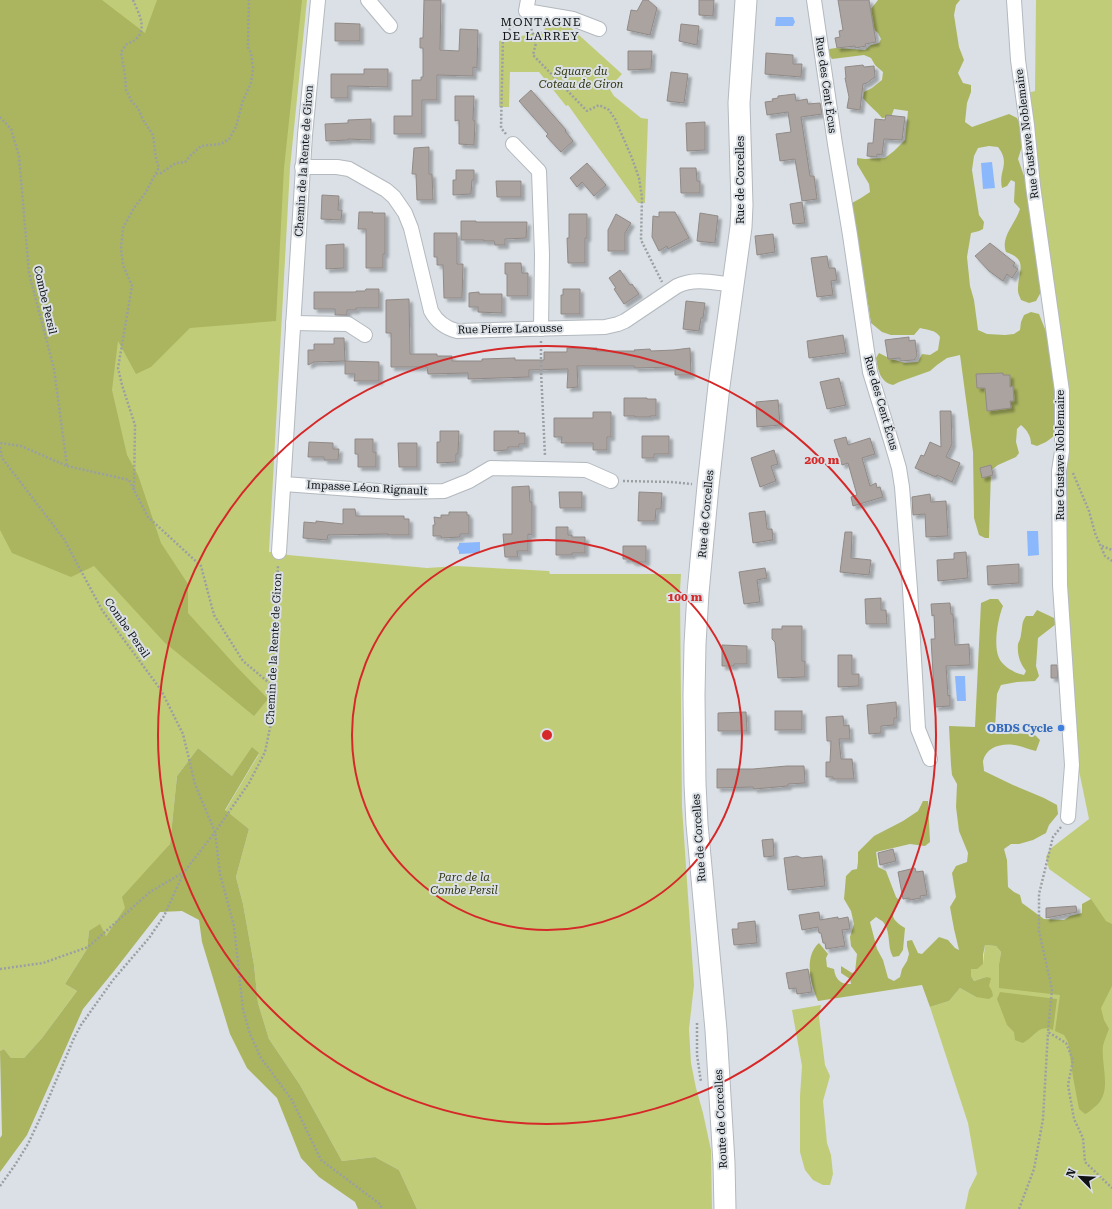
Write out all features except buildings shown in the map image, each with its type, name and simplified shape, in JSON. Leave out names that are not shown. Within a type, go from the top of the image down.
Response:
[{"type":"main road","name":"Rue de Corcelles","points":[[716,1030],[695,784],[695,644],[708,486],[719,386],[734,285],[742,205],[739,102],[746,0]]},
{"type":"main road","name":"Route de Corcelles","points":[[716,1030],[724,1163],[725,1209]]},
{"type":"street","name":"Chemin de la Rente de Giron","points":[[279,552],[302,167],[318,0]]},
{"type":"street","points":[[368,0],[390,26]]},
{"type":"street","name":"Rue des Cent Écus","points":[[814,0],[870,372],[899,468],[902,487],[910,589],[918,729],[930,759]]},
{"type":"street","name":"Rue Gustave Noblemaire","points":[[1014,0],[1018,60],[1027,125],[1033,186],[1062,391],[1062,451],[1059,471],[1060,585],[1072,765],[1068,817]]},
{"type":"street","points":[[527,6],[573,19],[599,29]]},
{"type":"street","points":[[513,144],[539,171],[542,255],[541,329]]},
{"type":"street","name":"Rue Pierre Larousse","points":[[302,167],[337,167],[349,169],[386,190],[394,198],[405,213],[411,228],[429,307],[436,319],[444,326],[457,331],[606,327],[618,324],[635,315],[685,282],[692,281],[734,285]]},
{"type":"street","points":[[293,323],[348,324],[365,335]]},
{"type":"street","name":"Impasse Léon Rignault","points":[[284,484],[384,492],[444,492],[469,481],[491,468],[586,470],[611,481]]},
{"type":"path","points":[[133,0],[142,26],[139,36],[128,44],[121,52],[126,90],[154,136],[156,159],[159,167],[146,192],[134,208],[123,228],[121,248],[123,265],[132,286],[118,368],[135,425],[134,490]]},
{"type":"path","points":[[155,175],[176,164],[185,162],[201,146],[221,144],[229,139],[236,127],[243,100],[251,83],[253,68],[251,54],[248,47],[249,0]]},
{"type":"path","points":[[513,144],[501,128],[502,37],[527,6]]},
{"type":"path","points":[[527,6],[536,43],[533,55],[587,111],[599,105],[609,110],[615,119],[639,178],[642,196],[641,240],[667,293]]},
{"type":"path","name":"Combe Persil","points":[[0,117],[12,129],[20,156],[29,273],[54,369],[67,466]]},
{"type":"path","points":[[541,329],[544,469]]},
{"type":"path","points":[[0,443],[21,446],[67,466],[129,480],[148,517],[201,566],[214,615],[243,661],[274,687]]},
{"type":"path","name":"Combe Persil","points":[[0,447],[2,458],[64,539],[102,610],[161,690],[183,734],[195,784],[214,832],[220,874],[234,926],[243,1010],[250,1034],[261,1058],[292,1100],[321,1160],[380,1204],[382,1209]]},
{"type":"path","points":[[1062,451],[1089,512],[1095,534],[1105,556],[1112,561]]},
{"type":"path","points":[[611,481],[671,482],[708,486]]},
{"type":"path","points":[[1101,546],[1112,550]]},
{"type":"path","name":"Chemin de la Rente de Giron","points":[[0,1186],[28,1144],[81,1025],[113,980],[149,938],[164,916],[184,872],[250,783],[265,752],[272,718],[279,552]]},
{"type":"path","points":[[1018,1209],[1034,1169],[1043,1119],[1052,989],[1039,931],[1039,894],[1053,837],[1068,817]]},
{"type":"path","points":[[0,969],[43,963],[88,947],[150,892],[184,872]]},
{"type":"path","points":[[1048,1032],[1066,1043],[1073,1060],[1068,1085],[1074,1119],[1083,1138],[1085,1162],[1112,1188]]},
{"type":"green space","name":"Parc de la Combe Persil","points":[[0,0],[307,0],[290,168],[269,552],[427,568],[457,566],[549,571],[550,574],[681,574],[682,807],[694,985],[689,1029],[691,1063],[711,1150],[712,1209],[417,1209],[399,1170],[375,1157],[342,1161],[300,1085],[269,1039],[258,1003],[254,965],[243,904],[236,877],[249,829],[225,811],[259,754],[232,776],[198,748],[177,776],[170,844],[106,936],[89,931],[87,949],[65,984],[77,991],[42,1038],[24,1058],[11,1058],[4,1049],[0,1051]]},
{"type":"green space","points":[[0,0],[102,0],[145,33],[157,0],[302,0],[284,168],[276,321],[190,328],[151,367],[136,374],[118,341],[112,390],[127,455],[138,475],[161,543],[188,584],[188,613],[268,699],[254,716],[164,642],[94,566],[71,577],[12,553],[0,530]]},
{"type":"green space","points":[[878,0],[960,0],[956,5],[954,15],[959,47],[964,60],[958,73],[963,83],[971,85],[965,122],[972,127],[1009,114],[1017,118],[1024,132],[1023,143],[1018,159],[1033,201],[1041,292],[1036,301],[1029,303],[1021,300],[1018,291],[1021,268],[1020,263],[1013,255],[1006,252],[1005,246],[1007,235],[1020,209],[1014,202],[1015,182],[1011,180],[1007,186],[1002,188],[1001,182],[1004,158],[998,147],[989,146],[978,148],[974,156],[972,170],[979,215],[984,222],[983,229],[971,233],[967,257],[970,286],[974,300],[978,330],[987,334],[1014,334],[1020,330],[1024,315],[1031,312],[1039,314],[1049,339],[1057,379],[1057,425],[1054,436],[1037,446],[1031,444],[1028,433],[1021,425],[1017,429],[1016,442],[1019,453],[1016,457],[998,465],[991,470],[989,538],[979,535],[974,518],[973,452],[960,355],[947,358],[930,371],[893,385],[885,381],[880,375],[876,358],[879,353],[891,359],[905,363],[918,362],[922,354],[930,355],[938,350],[940,337],[934,332],[920,328],[914,335],[891,335],[882,332],[871,323],[852,203],[870,192],[869,184],[857,164],[857,158],[885,158],[894,151],[905,140],[908,111],[894,109],[891,117],[882,118],[863,98],[864,92],[882,80],[883,72],[875,65],[871,58],[864,55],[832,59],[829,55],[829,49],[865,50],[871,45],[879,43],[881,39],[878,33],[865,22],[868,14]]},
{"type":"green space","points":[[1036,0],[1112,0],[1112,1209],[965,1209],[969,1190],[977,1174],[968,1123],[930,1007],[949,1001],[960,988],[976,997],[989,986],[986,977],[974,981],[971,976],[971,969],[983,964],[985,945],[996,946],[1001,952],[999,964],[999,988],[1084,950],[1091,899],[1049,869],[1046,857],[1050,849],[1089,819],[1078,766],[1064,545],[1028,93],[1035,91]]},
{"type":"green space","name":"Square du Coteau de Giron","points":[[555,22],[569,26],[622,74],[609,88],[614,96],[641,118],[648,119],[645,203],[638,203],[568,105],[566,106],[539,72],[510,72],[509,107],[499,107],[499,41],[544,31],[546,25]]},
{"type":"green space","points":[[990,599],[998,599],[1003,606],[999,617],[996,639],[997,653],[1006,667],[1017,673],[1024,675],[1026,671],[1019,659],[1018,652],[1018,644],[1021,637],[1024,618],[1026,616],[1033,616],[1037,610],[1054,618],[1056,624],[1038,638],[1036,666],[1039,676],[1035,681],[1001,685],[997,694],[995,728],[999,731],[1035,735],[1040,740],[1036,751],[1014,745],[1000,745],[987,752],[983,761],[984,771],[1057,805],[1058,814],[1049,825],[1046,833],[1033,840],[1019,844],[1011,844],[1004,849],[1007,860],[1008,887],[1020,895],[1022,903],[1044,919],[1064,920],[1070,916],[1082,913],[1082,904],[1091,899],[1106,921],[1112,924],[1112,986],[1101,1008],[1104,1020],[1109,1029],[1103,1046],[1105,1085],[1104,1092],[1097,1105],[1085,1114],[1079,1109],[1068,1042],[1064,1035],[1055,1031],[1060,995],[999,988],[999,964],[1001,952],[996,946],[985,945],[983,964],[977,969],[971,969],[971,976],[974,981],[986,977],[991,978],[989,986],[993,996],[989,999],[976,997],[960,988],[949,1001],[930,1007],[922,985],[818,1001],[811,979],[811,956],[819,943],[828,954],[826,958],[827,967],[834,969],[837,978],[841,982],[851,984],[850,979],[841,973],[841,966],[852,973],[855,972],[857,954],[851,946],[850,937],[854,924],[851,911],[844,899],[846,876],[852,870],[857,869],[858,852],[874,836],[903,821],[918,811],[923,801],[928,801],[930,842],[925,846],[910,844],[876,852],[878,867],[886,871],[896,897],[899,900],[894,909],[893,916],[897,922],[905,928],[903,950],[899,956],[893,957],[891,953],[888,931],[883,922],[876,917],[870,922],[877,949],[883,960],[888,978],[894,981],[900,977],[902,969],[907,961],[909,954],[907,941],[912,940],[918,953],[922,954],[939,937],[948,940],[955,948],[959,950],[950,907],[956,897],[952,873],[956,866],[967,862],[968,853],[959,831],[956,807],[957,784],[952,775],[949,726],[975,727],[981,603]]},
{"type":"green space","points":[[252,747],[259,753],[225,810],[249,829],[236,877],[243,904],[254,965],[258,1003],[269,1039],[300,1085],[342,1161],[375,1157],[399,1170],[417,1209],[358,1209],[355,1202],[319,1177],[301,1158],[277,1098],[247,1068],[230,1034],[202,942],[199,920],[182,911],[160,912],[83,1009],[27,1135],[0,1172],[0,1138],[2,1135],[0,1051],[4,1049],[11,1058],[24,1058],[42,1038],[77,991],[65,984],[87,949],[89,931],[100,924],[106,936],[125,908],[122,897],[170,844],[177,776],[198,748],[232,776]]},
{"type":"green space","points":[[1000,992],[1057,999],[1053,1030],[1040,1030],[1023,1043],[1015,1040],[1014,1032],[1007,1025],[997,999]]},
{"type":"green space","points":[[821,1005],[819,1017],[825,1065],[830,1076],[823,1101],[827,1143],[831,1155],[833,1174],[830,1185],[823,1185],[813,1180],[805,1170],[800,1152],[800,1096],[802,1066],[792,1010]]},
{"type":"water","points":[[776,17],[793,17],[795,22],[793,26],[775,26]]},
{"type":"water","points":[[992,162],[995,188],[983,189],[981,163]]},
{"type":"water","points":[[1027,531],[1038,531],[1039,555],[1028,556]]},
{"type":"water","points":[[480,542],[480,553],[459,554],[457,548],[459,543]]},
{"type":"water","points":[[955,676],[965,676],[966,701],[957,701]]},
{"type":"place","name":"OBDS Cycle","points":[[1061,728]]},
{"type":"district","name":"MONTAGNE DE LARREY","points":[[541,29]]}]
